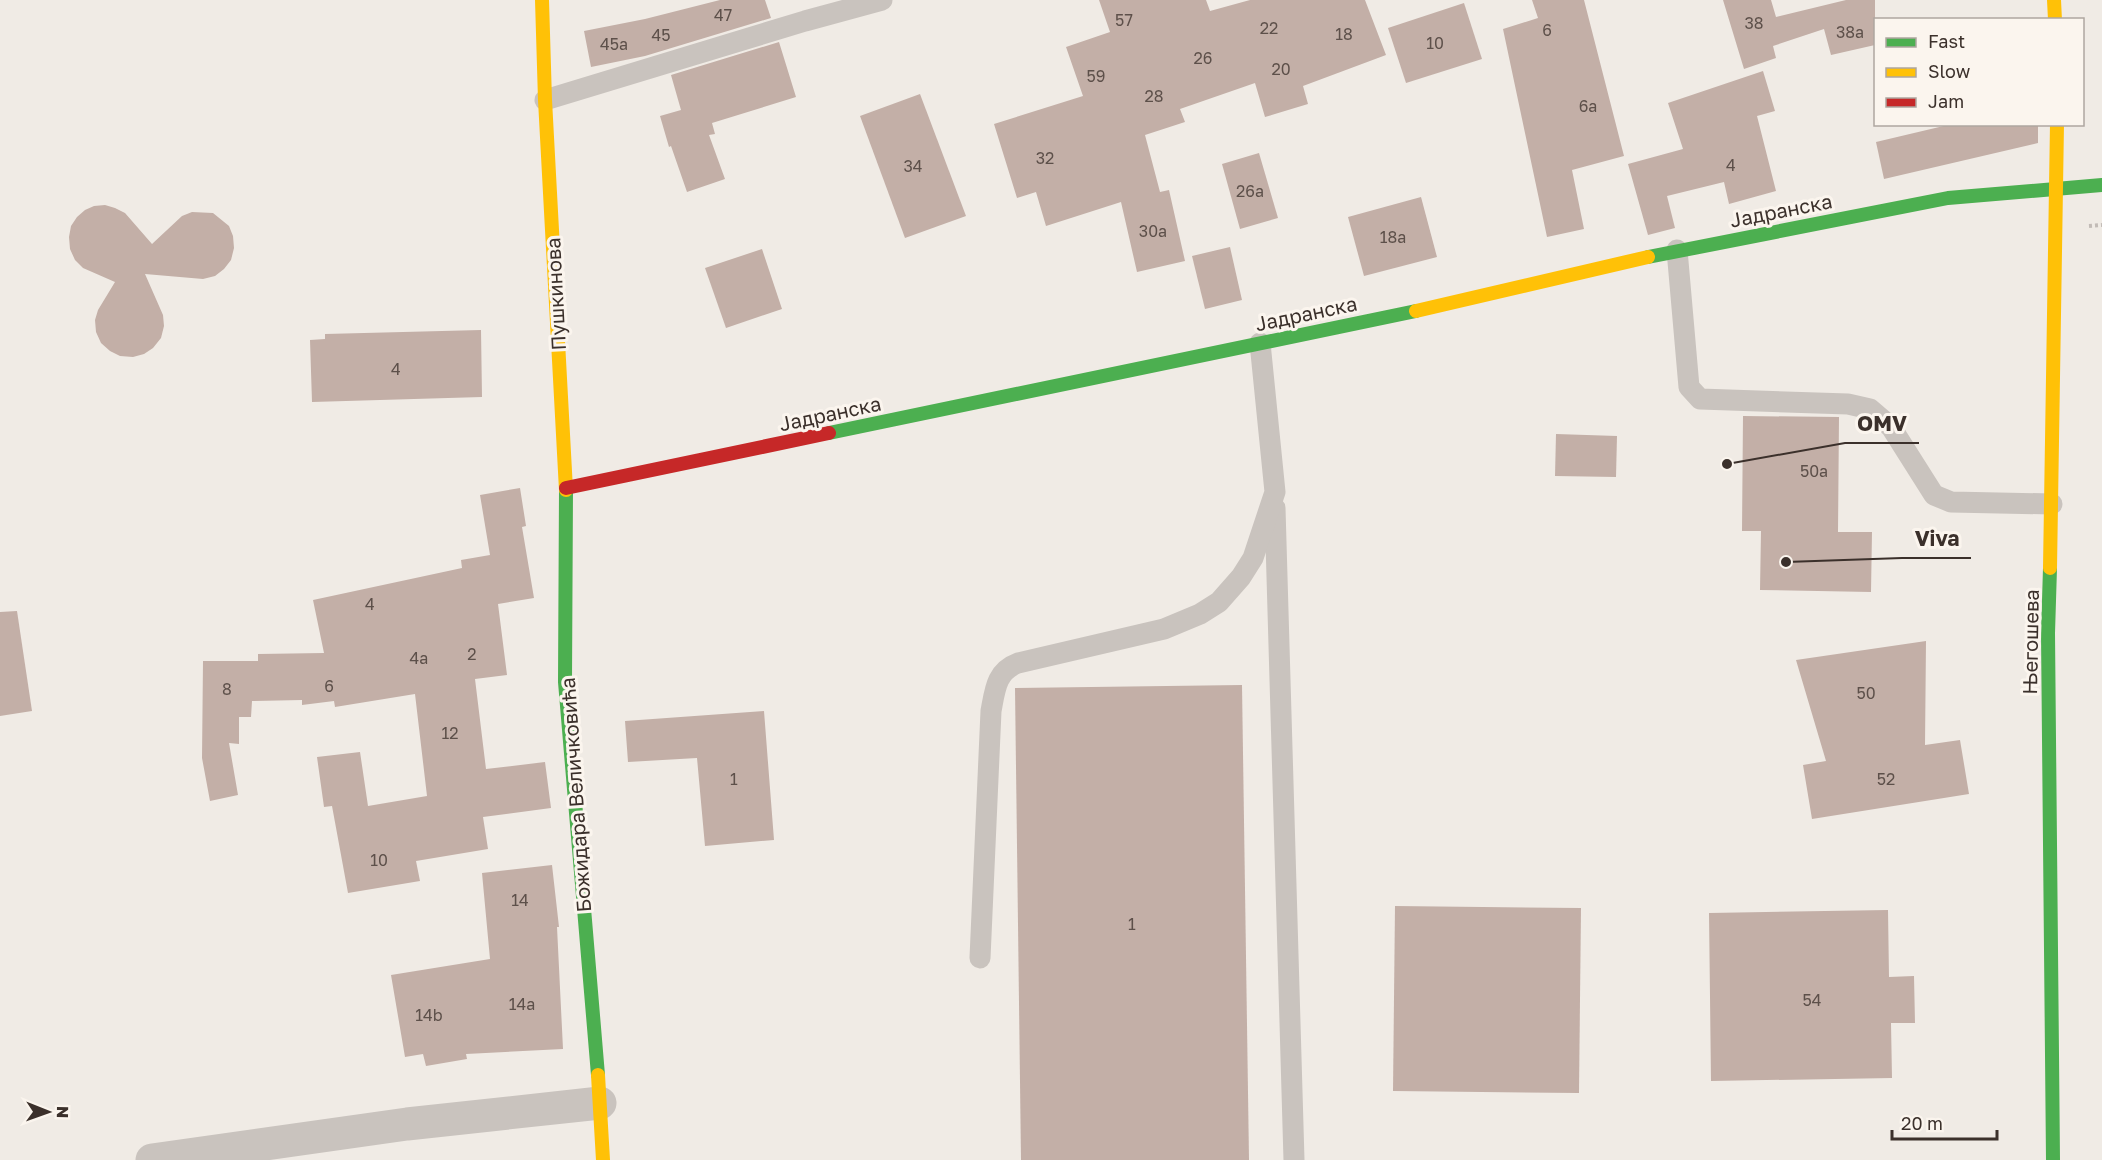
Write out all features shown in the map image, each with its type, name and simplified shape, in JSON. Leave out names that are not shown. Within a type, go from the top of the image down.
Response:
[{"type":"street","name":"Пушкинова","points":[[542,0],[545,100],[566,488]]},
{"type":"street","points":[[2054,0],[2055,18]]},
{"type":"street","name":"Његошева","points":[[2053,1160],[2048,633],[2057,126]]},
{"type":"street","name":"Јадранска","points":[[566,488],[1444,304],[1677,250],[1948,198],[2102,185]]},
{"type":"street","name":"Божидара Величковића","points":[[566,488],[565,682],[603,1160]]},
{"type":"street","points":[[152,1160],[408,1124],[600,1103]]},
{"type":"lane","points":[[545,100],[882,0]]},
{"type":"lane","points":[[1677,250],[1689,387],[1700,399],[1848,404],[1870,409],[1891,427],[1934,495],[1951,502],[2052,504]]},
{"type":"lane","points":[[1260,343],[1275,492],[1294,1160]]},
{"type":"lane","points":[[980,958],[992,711],[999,677],[1009,667],[1018,663],[1164,629],[1200,614],[1219,602],[1241,577],[1253,558],[1275,492]]},
{"type":"building","points":[[720,0],[765,0],[771,18],[645,56],[591,67],[584,31],[645,19]]},
{"type":"building","points":[[1099,0],[1206,0],[1210,11],[1250,0],[1365,0],[1386,55],[1303,86],[1308,104],[1265,117],[1255,83],[1180,109],[1185,122],[1145,135],[1160,192],[1169,190],[1185,261],[1137,272],[1121,202],[1046,226],[1036,192],[1017,198],[994,124],[1083,96],[1066,47],[1110,32]]},
{"type":"building","points":[[1532,0],[1584,0],[1624,156],[1572,170],[1584,229],[1547,237],[1503,29],[1538,18]]},
{"type":"building","points":[[1723,0],[1771,0],[1776,17],[1846,0],[1875,0],[1874,45],[1831,55],[1824,29],[1773,46],[1776,58],[1744,69]]},
{"type":"building","points":[[1464,3],[1482,59],[1406,83],[1388,28]]},
{"type":"building","points":[[779,42],[796,97],[712,123],[715,134],[709,135],[725,179],[687,192],[671,146],[669,147],[660,116],[681,110],[671,75]]},
{"type":"building","points":[[1763,71],[1775,111],[1757,116],[1776,191],[1729,204],[1724,182],[1667,196],[1675,228],[1648,235],[1628,164],[1683,149],[1668,103]]},
{"type":"building","points":[[920,94],[966,216],[905,238],[860,116]]},
{"type":"building","points":[[1944,126],[2038,126],[2038,143],[1884,179],[1876,142]]},
{"type":"building","points":[[1259,153],[1278,218],[1240,229],[1222,164]]},
{"type":"building","points":[[1421,197],[1437,257],[1364,276],[1348,217]]},
{"type":"building","points":[[105,205],[125,213],[152,244],[182,216],[192,212],[213,213],[229,226],[233,236],[234,248],[231,260],[215,276],[203,279],[145,274],[163,315],[164,326],[161,338],[153,348],[133,357],[120,356],[110,351],[101,343],[96,332],[95,320],[98,310],[115,282],[83,268],[75,260],[70,249],[71,226],[77,217],[94,206]]},
{"type":"building","points":[[1230,247],[1242,300],[1205,309],[1192,256]]},
{"type":"building","points":[[762,249],[782,309],[726,328],[705,268]]},
{"type":"building","points":[[481,330],[482,397],[312,402],[310,340],[325,339],[325,334]]},
{"type":"building","points":[[1743,416],[1839,417],[1838,532],[1872,532],[1871,592],[1760,590],[1761,531],[1742,531]]},
{"type":"building","points":[[1556,434],[1617,436],[1616,477],[1555,476]]},
{"type":"building","points":[[520,488],[526,526],[522,527],[534,598],[498,604],[507,675],[475,679],[486,769],[545,762],[551,808],[483,817],[488,849],[416,861],[420,881],[348,893],[332,806],[324,807],[317,757],[360,752],[368,806],[427,796],[415,694],[335,707],[334,701],[302,705],[302,700],[252,701],[251,717],[239,717],[239,744],[229,743],[238,795],[210,801],[202,758],[203,661],[258,661],[258,654],[324,653],[313,600],[462,568],[461,560],[490,555],[480,495]]},
{"type":"building","points":[[17,611],[32,711],[0,716],[0,612]]},
{"type":"building","points":[[1926,641],[1925,745],[1960,740],[1969,794],[1812,819],[1803,765],[1826,761],[1796,660]]},
{"type":"building","points":[[1242,685],[1249,1160],[1021,1160],[1015,688]]},
{"type":"building","points":[[764,711],[774,840],[705,846],[697,758],[628,762],[625,721]]},
{"type":"building","points":[[552,865],[559,927],[557,927],[563,1049],[466,1054],[467,1059],[426,1066],[423,1054],[405,1057],[391,975],[490,959],[482,873]]},
{"type":"building","points":[[1395,906],[1581,908],[1579,1093],[1393,1091]]},
{"type":"building","points":[[1888,910],[1889,977],[1914,976],[1915,1023],[1891,1023],[1892,1078],[1711,1081],[1709,913]]},
{"type":"traffic: fast","points":[[1648,257],[1948,198],[2102,185]]},
{"type":"traffic: fast","points":[[829,433],[1416,311]]},
{"type":"traffic: fast","points":[[566,490],[565,682],[598,1075]]},
{"type":"traffic: fast","points":[[2050,568],[2048,633],[2053,1160]]},
{"type":"traffic: slow","points":[[542,0],[545,100],[566,490]]},
{"type":"traffic: slow","points":[[2054,0],[2055,18]]},
{"type":"traffic: slow","points":[[2050,568],[2057,126]]},
{"type":"traffic: slow","points":[[1416,311],[1648,257]]},
{"type":"traffic: slow","points":[[598,1075],[603,1160]]},
{"type":"traffic: jam","points":[[566,488],[829,433]]},
{"type":"place","name":"OMV","points":[[1727,464]]},
{"type":"place","name":"Viva","points":[[1786,562]]}]
